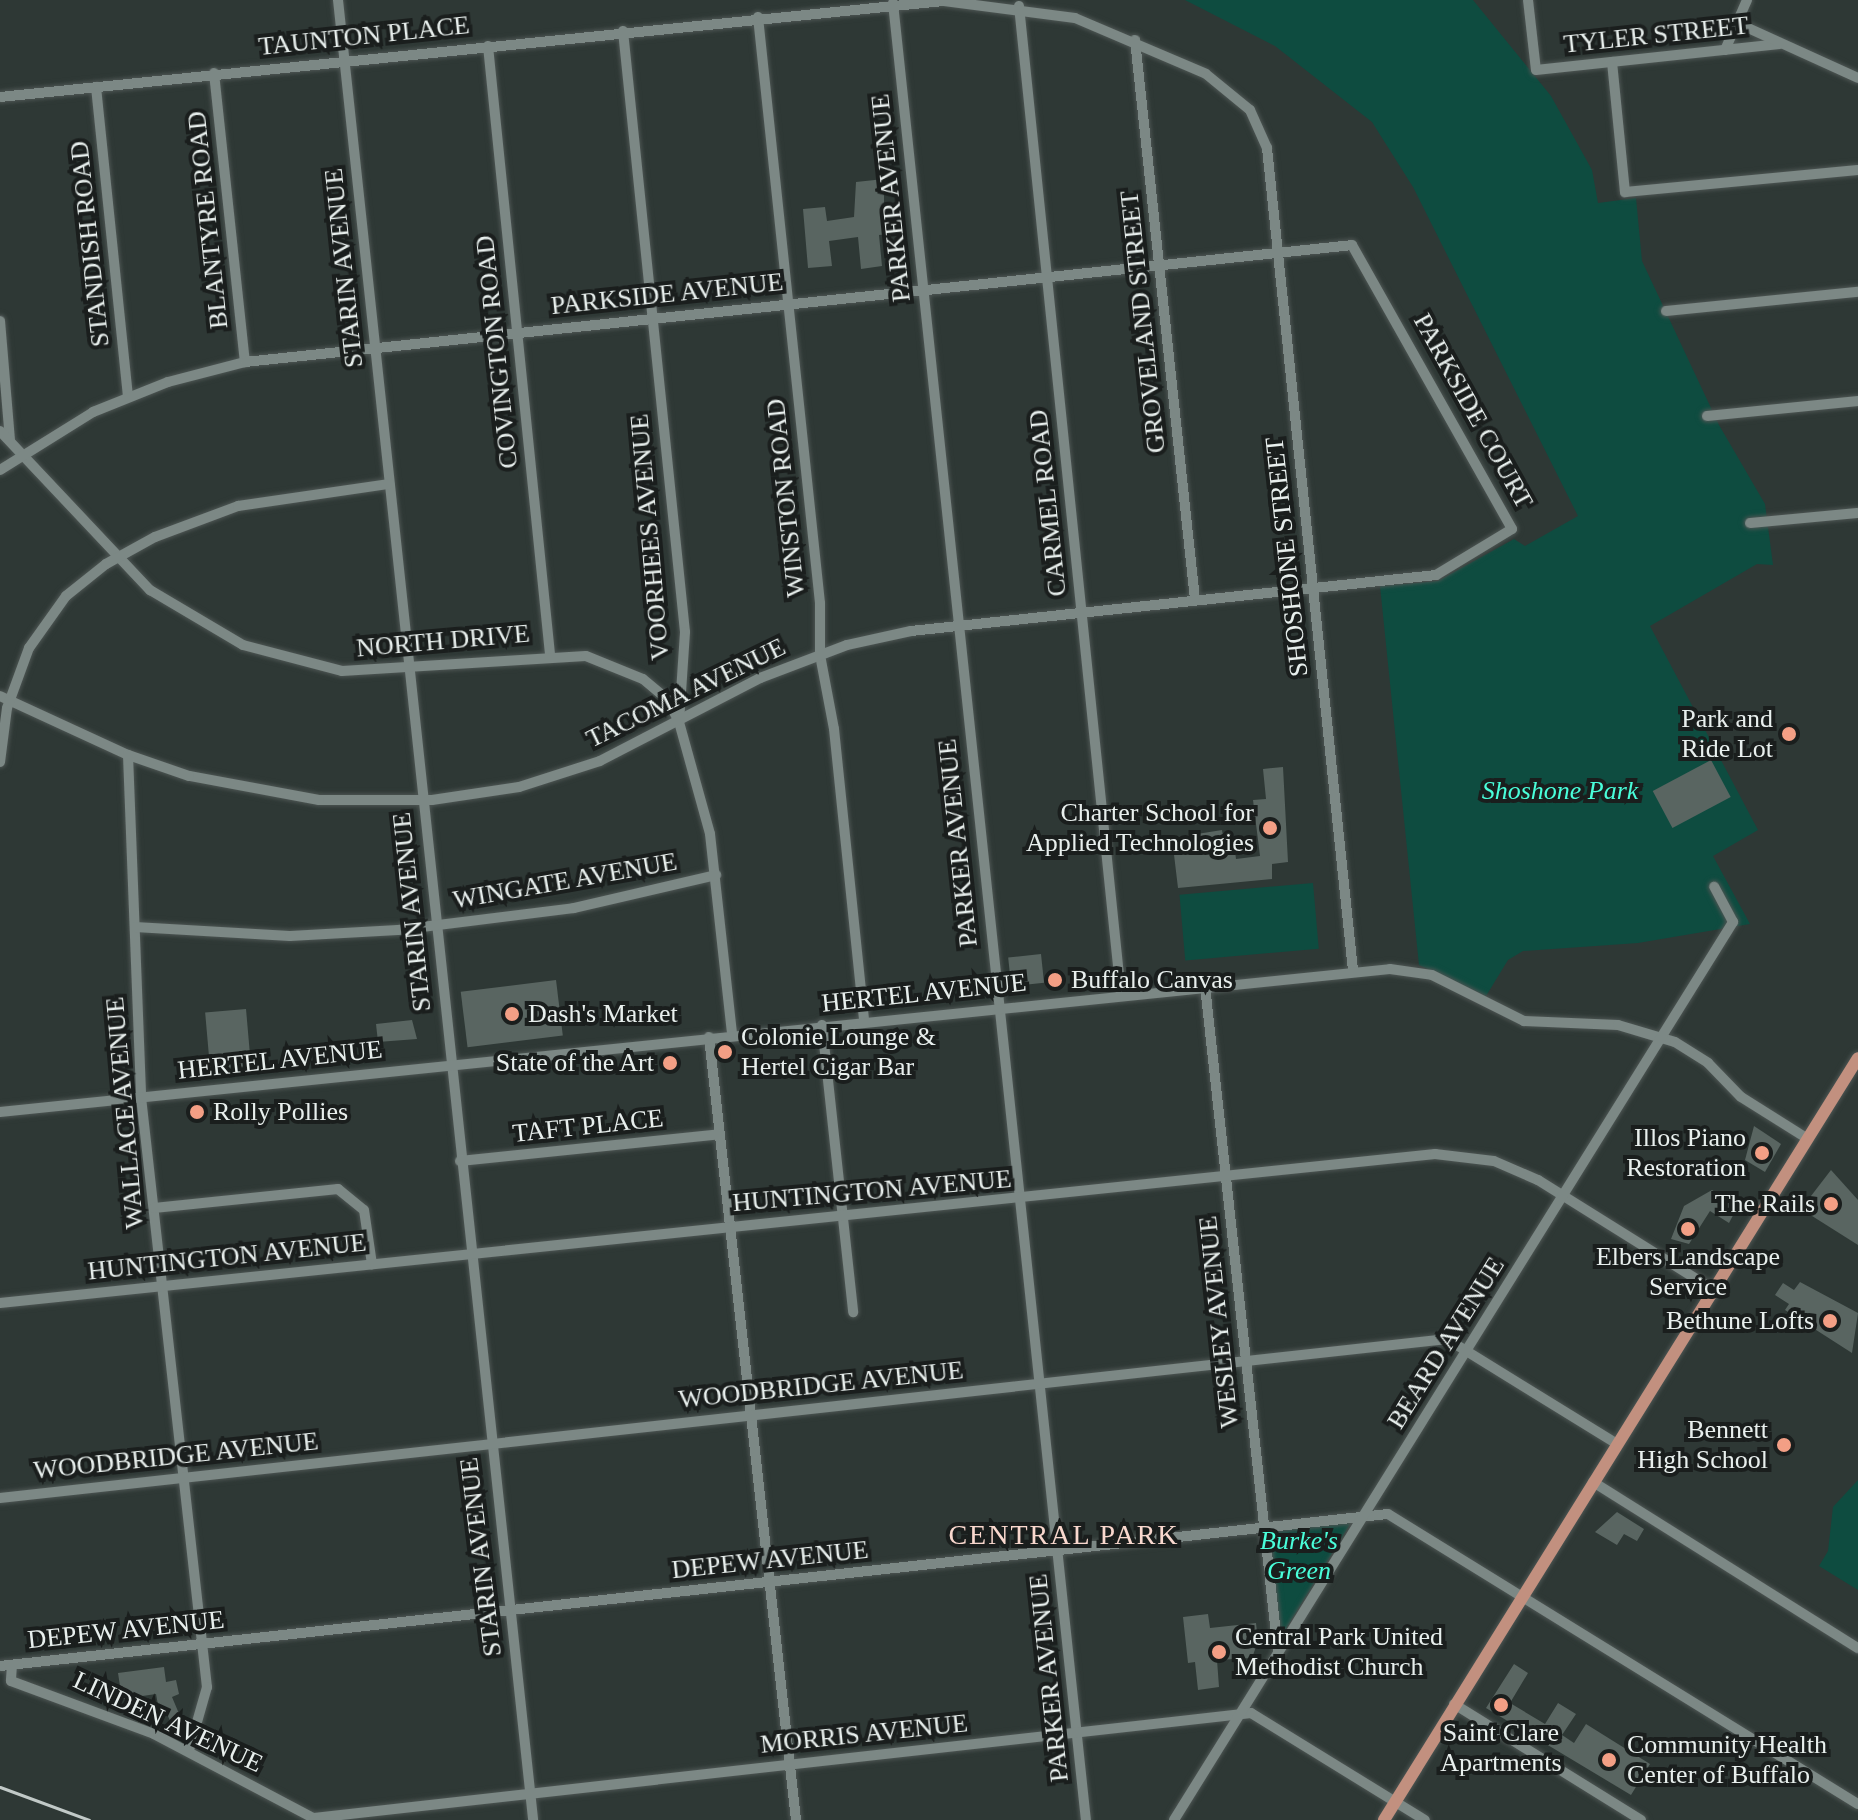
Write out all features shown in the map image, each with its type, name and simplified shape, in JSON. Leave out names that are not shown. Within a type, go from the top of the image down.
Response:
[{"type":"main road","points":[[1384,1820],[1858,1058]]},
{"type":"street","name":"STARIN AVENUE","points":[[338,0],[490,1443],[533,1820]]},
{"type":"street","name":"TYLER STREET","points":[[1528,0],[1536,70],[1780,44]]},
{"type":"street","points":[[1725,50],[1747,0]]},
{"type":"street","name":"TAUNTON PLACE","points":[[0,97],[893,3],[1019,6],[1135,40],[1227,89],[1250,110],[1265,139]]},
{"type":"street","name":"PARKER AVENUE","points":[[893,3],[997,1008],[1086,1820]]},
{"type":"street","name":"CARMEL ROAD","points":[[1019,6],[1121,995]]},
{"type":"street","name":"WINSTON ROAD","points":[[758,17],[789,304],[820,655],[834,729],[864,1021]]},
{"type":"street","name":"TYLER STREET","points":[[1737,23],[1858,78]]},
{"type":"street","name":"VOORHEES AVENUE","points":[[623,31],[685,632],[679,722],[703,797],[716,875],[732,1034]]},
{"type":"street","name":"GROVELAND STREET","points":[[1135,40],[1195,600]]},
{"type":"street","name":"COVINGTON ROAD","points":[[488,46],[550,654]]},
{"type":"street","points":[[1612,62],[1625,192],[1858,170]]},
{"type":"street","name":"BLANTYRE ROAD","points":[[214,73],[245,362]]},
{"type":"street","name":"STANDISH ROAD","points":[[96,87],[128,396]]},
{"type":"street","name":"SHOSHONE STREET","points":[[1265,139],[1353,971]]},
{"type":"street","name":"PARKSIDE AVENUE","points":[[0,470],[24,453],[128,396],[245,362],[374,345],[1278,252],[1350,245],[1359,252]]},
{"type":"street","name":"PARKSIDE COURT","points":[[1312,588],[1436,575],[1512,529],[1359,252]]},
{"type":"street","points":[[1666,311],[1858,292]]},
{"type":"street","points":[[0,321],[10,440]]},
{"type":"street","points":[[1707,416],[1858,401]]},
{"type":"street","points":[[0,431],[10,440]]},
{"type":"street","name":"NORTH DRIVE","points":[[10,440],[117,557],[172,607],[254,650],[320,668],[409,669],[550,654],[586,656],[627,670],[667,699],[679,722]]},
{"type":"street","points":[[0,762],[4,698],[29,648],[51,613],[117,557],[238,506],[389,484]]},
{"type":"street","points":[[1750,523],[1858,513]]},
{"type":"street","name":"TACOMA AVENUE","points":[[4,698],[128,755],[284,795],[422,801],[546,778],[612,756],[820,655],[889,635],[1312,588]]},
{"type":"street","name":"WALLACE AVENUE","points":[[128,755],[141,1097],[206,1701],[189,1750]]},
{"type":"street","name":"WINGATE AVENUE","points":[[135,927],[290,936],[436,926],[574,908],[716,875]]},
{"type":"street","name":"BEARD AVENUE","points":[[1174,1820],[1733,922],[1714,887]]},
{"type":"street","name":"HERTEL AVENUE","points":[[0,1112],[1353,971],[1432,975],[1524,1021],[1618,1025],[1662,1037],[1695,1053],[1741,1097],[1808,1139]]},
{"type":"street","name":"WESLEY AVENUE","points":[[1205,986],[1278,1653]]},
{"type":"street","points":[[822,1025],[853,1312]]},
{"type":"street","points":[[709,1037],[796,1820]]},
{"type":"street","name":"TAFT PLACE","points":[[460,1161],[720,1134]]},
{"type":"street","name":"HUNTINGTON AVENUE","points":[[0,1303],[730,1226],[1019,1199],[1225,1175],[1463,1156],[1518,1170],[1714,1290]]},
{"type":"street","points":[[154,1208],[338,1189],[364,1210],[372,1264]]},
{"type":"street","name":"WOODBRIDGE AVENUE","points":[[0,1498],[1447,1339],[1617,1444]]},
{"type":"street","points":[[1593,1482],[1858,1648]]},
{"type":"street","name":"DEPEW AVENUE","points":[[0,1666],[1364,1515],[1393,1515],[1858,1804]]},
{"type":"street","name":"LINDEN AVENUE","points":[[12,1665],[11,1681],[189,1750],[316,1819]]},
{"type":"street","points":[[1454,1704],[1641,1820]]},
{"type":"street","name":"MORRIS AVENUE","points":[[316,1819],[1251,1713],[1425,1820]]},
{"type":"green space","name":"Shoshone Park","points":[[1185,0],[1473,0],[1551,96],[1592,170],[1598,203],[1636,198],[1642,261],[1719,425],[1765,504],[1773,565],[1757,564],[1650,626],[1758,830],[1713,856],[1750,924],[1638,943],[1523,951],[1508,960],[1486,996],[1419,965],[1380,586],[1438,581],[1514,539],[1525,546],[1578,516],[1413,187],[1372,122],[1275,46]]},
{"type":"green space","points":[[1313,883],[1319,949],[1185,960],[1180,895]]},
{"type":"green space","points":[[1858,1480],[1858,1590],[1819,1566],[1828,1551],[1833,1507]]},
{"type":"green space","name":"Burke's Green","points":[[1352,1521],[1281,1637],[1269,1532]]},
{"type":"building","points":[[884,179],[884,214],[894,213],[898,227],[897,233],[879,235],[882,266],[861,269],[858,237],[829,241],[832,266],[808,268],[803,209],[825,207],[827,221],[854,217],[856,182]]},
{"type":"building","points":[[1711,760],[1731,797],[1672,828],[1653,791]]},
{"type":"building","name":"Charter School for Applied Technologies","points":[[1283,767],[1288,862],[1272,864],[1272,879],[1178,888],[1172,838],[1222,830],[1223,836],[1233,835],[1236,859],[1260,856],[1253,800],[1266,799],[1263,769]]},
{"type":"building","points":[[1041,954],[1044,983],[1011,986],[1008,957]]},
{"type":"building","name":"Dash's Market","points":[[556,980],[563,1036],[468,1047],[461,992]]},
{"type":"building","points":[[246,1009],[251,1066],[210,1069],[205,1013]]},
{"type":"building","points":[[412,1020],[417,1039],[378,1042],[376,1024]]},
{"type":"building","name":"Illos Piano Restoration","points":[[1754,1126],[1781,1144],[1765,1172],[1745,1160]]},
{"type":"building","name":"The Rails","points":[[1831,1170],[1858,1200],[1858,1245],[1801,1209]]},
{"type":"building","points":[[1712,1190],[1738,1206],[1729,1223],[1710,1211],[1689,1244],[1671,1239],[1684,1206]]},
{"type":"building","name":"Bethune Lofts","points":[[1800,1282],[1858,1313],[1852,1353],[1785,1310],[1789,1304],[1775,1295],[1783,1283],[1794,1290]]},
{"type":"building","points":[[1617,1512],[1644,1529],[1637,1541],[1624,1534],[1617,1545],[1595,1532]]},
{"type":"building","name":"Central Park United Methodist Church","points":[[1208,1614],[1210,1628],[1256,1623],[1258,1641],[1252,1658],[1217,1660],[1219,1687],[1198,1690],[1195,1662],[1188,1663],[1183,1617]]},
{"type":"building","points":[[1514,1664],[1528,1673],[1510,1703],[1545,1724],[1558,1703],[1576,1714],[1562,1735],[1574,1743],[1586,1724],[1650,1764],[1631,1795],[1486,1708]]},
{"type":"building","points":[[164,1667],[166,1682],[176,1680],[179,1694],[172,1697],[180,1716],[170,1721],[166,1711],[150,1711],[158,1705],[156,1694],[122,1699],[118,1673]]},
{"type":"railway","points":[[0,1787],[89,1820]]},
{"type":"place","name":"Park and Ride Lot","points":[[1789,734]]},
{"type":"place","name":"Charter School for Applied Technologies","points":[[1270,828]]},
{"type":"place","name":"Buffalo Canvas","points":[[1055,980]]},
{"type":"place","name":"Dash's Market","points":[[512,1014]]},
{"type":"place","name":"Colonie Lounge & Hertel Cigar Bar","points":[[725,1052]]},
{"type":"place","name":"State of the Art","points":[[670,1063]]},
{"type":"place","name":"Rolly Pollies","points":[[197,1112]]},
{"type":"place","name":"Illos Piano Restoration","points":[[1762,1153]]},
{"type":"place","name":"The Rails","points":[[1831,1204]]},
{"type":"place","name":"Elbers Landscape Service","points":[[1688,1229]]},
{"type":"place","name":"Bethune Lofts","points":[[1830,1321]]},
{"type":"place","name":"Bennett High School","points":[[1784,1445]]},
{"type":"place","name":"Central Park United Methodist Church","points":[[1219,1652]]},
{"type":"place","name":"Saint Clare Apartments","points":[[1501,1705]]},
{"type":"place","name":"Community Health Center of Buffalo","points":[[1609,1760]]},
{"type":"district","name":"CENTRAL PARK","points":[[1064,1535]]}]
